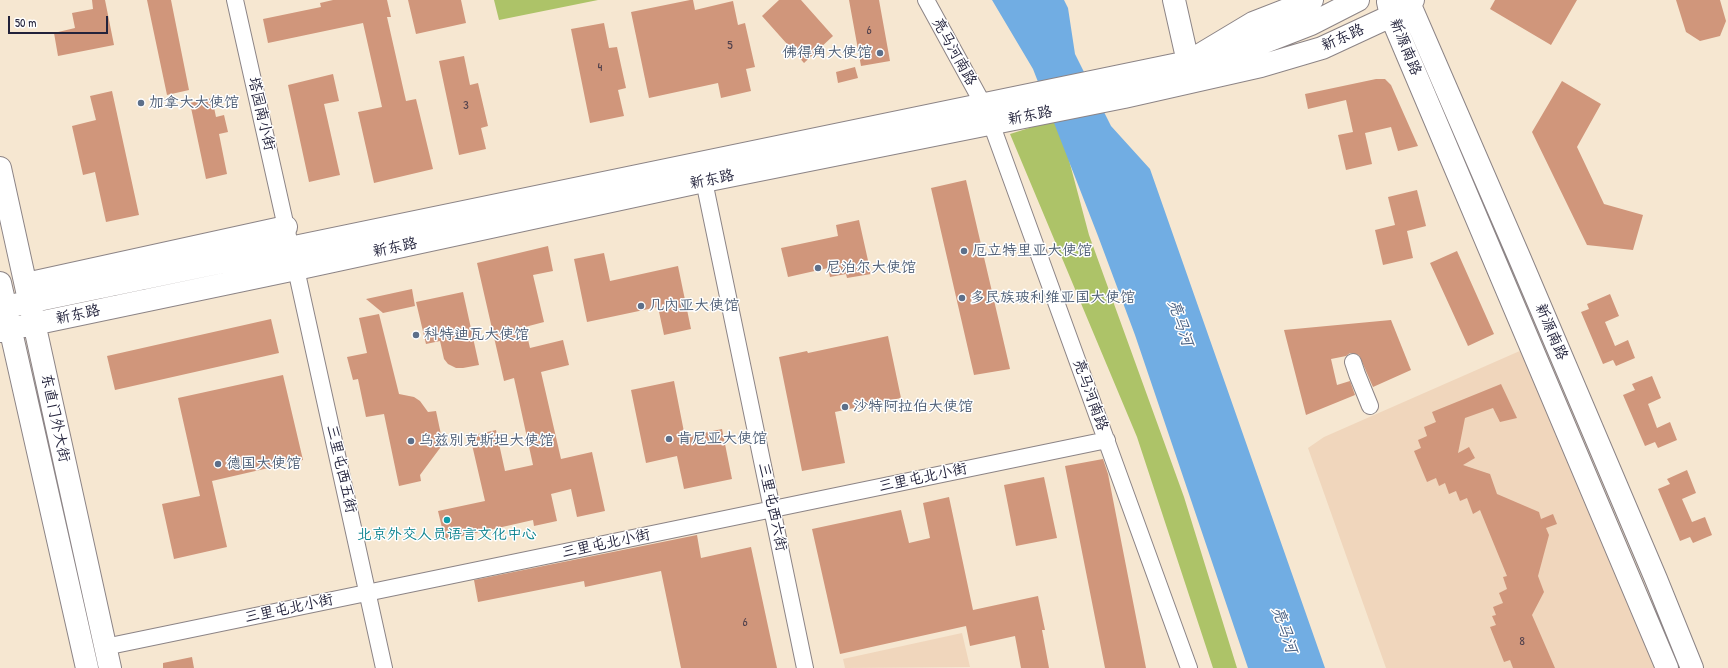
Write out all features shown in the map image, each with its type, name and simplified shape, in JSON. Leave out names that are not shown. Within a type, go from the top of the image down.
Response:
[{"type":"main road","points":[[1174,0],[1188,62],[1253,23],[1312,0]]},
{"type":"main road","name":"新东路","points":[[1121,87],[1188,62],[1257,45],[1311,24],[1358,0]]},
{"type":"main road","name":"新东路","points":[[5,330],[704,181],[1024,106],[1121,87],[1261,66],[1322,48],[1406,9]]},
{"type":"main road","name":"新源南路","points":[[1406,9],[1667,668]]},
{"type":"main road","name":"新源南路","points":[[1406,9],[1543,313],[1692,668]]},
{"type":"main road","name":"新东路","points":[[28,293],[288,237],[987,114]]},
{"type":"main road","name":"东直门外大街","points":[[0,168],[110,668]]},
{"type":"main road","name":"东直门外大街","points":[[0,283],[5,330],[87,668]]},
{"type":"main road","points":[[3,307],[28,293]]},
{"type":"street","name":"塔园南小街","points":[[235,0],[288,237]]},
{"type":"street","name":"亮马河南路","points":[[926,0],[987,114],[1190,668]]},
{"type":"street","name":"三里屯西六街","points":[[704,181],[805,668]]},
{"type":"street","name":"三里屯西五街","points":[[296,269],[384,668]]},
{"type":"street","points":[[1353,362],[1356,374],[1370,406]]},
{"type":"street","name":"三里屯北小街","points":[[106,647],[1107,440]]},
{"type":"shaded area","points":[[1522,350],[1659,668],[1386,668],[1308,448],[1324,437]]},
{"type":"shaded area","points":[[962,633],[970,667],[845,668],[843,659]]},
{"type":"green space","points":[[494,0],[598,0],[499,20]]},
{"type":"green space","points":[[1058,119],[1089,235],[1184,497],[1237,668],[1213,668],[1137,437],[1010,134]]},
{"type":"water","name":"亮马河","points":[[992,0],[1064,0],[1068,8],[1075,54],[1111,126],[1150,169],[1325,668],[1248,668],[1135,335],[1098,236],[1033,69]]},
{"type":"building","points":[[92,0],[105,0],[114,45],[58,56],[54,33],[75,28],[72,13],[93,9]]},
{"type":"building","points":[[147,0],[171,0],[189,90],[167,95]]},
{"type":"building","points":[[333,0],[387,0],[391,17],[387,17],[406,101],[416,99],[433,169],[374,183],[358,112],[382,107],[363,23],[268,43],[263,19],[321,7],[320,3]]},
{"type":"building","points":[[408,0],[461,0],[466,23],[416,34]]},
{"type":"building","points":[[693,0],[695,10],[733,1],[738,25],[745,23],[755,67],[746,69],[751,91],[721,98],[718,83],[649,98],[631,12]]},
{"type":"building","points":[[779,0],[801,0],[833,36],[804,63],[762,16]]},
{"type":"building","points":[[849,0],[879,0],[890,61],[861,66]]},
{"type":"building","points":[[1495,0],[1577,0],[1551,45],[1490,9]]},
{"type":"building","points":[[1676,0],[1720,0],[1726,21],[1720,36],[1700,41],[1686,32]]},
{"type":"building","points":[[604,23],[609,48],[617,47],[626,88],[618,90],[624,116],[590,123],[571,29]]},
{"type":"building","points":[[464,56],[470,85],[478,83],[488,126],[481,128],[486,149],[459,155],[439,61]]},
{"type":"building","points":[[855,67],[858,78],[838,83],[836,72]]},
{"type":"building","points":[[333,74],[339,101],[324,104],[340,175],[309,182],[288,85]]},
{"type":"building","points":[[1376,79],[1385,79],[1391,85],[1418,146],[1398,151],[1391,127],[1365,133],[1372,164],[1346,170],[1338,135],[1353,132],[1346,100],[1308,109],[1305,94]]},
{"type":"building","points":[[1562,81],[1601,104],[1577,147],[1604,204],[1643,215],[1633,250],[1587,245],[1532,132]]},
{"type":"building","points":[[112,91],[139,215],[106,222],[95,172],[83,175],[72,126],[96,120],[90,96]]},
{"type":"building","points":[[212,98],[216,117],[224,115],[228,132],[219,134],[227,174],[206,179],[190,103]]},
{"type":"building","points":[[966,180],[1010,369],[974,375],[931,188]]},
{"type":"building","points":[[1417,190],[1426,226],[1407,231],[1413,258],[1383,265],[1375,230],[1395,225],[1388,197]]},
{"type":"building","points":[[859,220],[871,274],[847,278],[846,274],[830,277],[828,268],[788,277],[781,248],[838,236],[836,225]]},
{"type":"building","points":[[548,246],[553,271],[533,275],[544,322],[525,327],[530,348],[563,340],[569,365],[541,372],[561,459],[592,452],[605,511],[577,517],[571,489],[551,494],[557,521],[534,526],[533,520],[445,540],[438,511],[485,501],[470,436],[496,430],[505,471],[533,465],[514,378],[504,381],[477,263]]},
{"type":"building","points":[[1457,251],[1494,334],[1468,346],[1430,263]]},
{"type":"building","points":[[604,253],[610,281],[678,266],[691,329],[664,335],[658,307],[587,322],[574,259]]},
{"type":"building","points":[[412,289],[415,306],[383,313],[366,299]]},
{"type":"building","points":[[463,292],[479,365],[456,368],[448,364],[444,359],[440,341],[426,344],[416,302]]},
{"type":"building","points":[[1610,294],[1619,316],[1605,322],[1615,346],[1628,340],[1635,358],[1616,366],[1613,360],[1603,364],[1581,312],[1589,309],[1587,304]]},
{"type":"building","points":[[379,314],[399,394],[414,397],[420,401],[428,412],[436,411],[443,444],[420,475],[421,481],[399,486],[384,414],[366,417],[358,379],[353,380],[347,357],[367,353],[359,318]]},
{"type":"building","points":[[271,319],[279,353],[115,390],[107,356]]},
{"type":"building","points":[[1391,320],[1411,370],[1373,387],[1359,355],[1350,353],[1346,356],[1331,359],[1337,385],[1350,381],[1355,395],[1306,415],[1284,330]]},
{"type":"building","points":[[888,336],[901,398],[835,412],[845,463],[802,471],[779,357],[807,351],[808,353]]},
{"type":"building","points":[[283,375],[303,460],[212,481],[227,547],[174,559],[162,504],[200,496],[178,398]]},
{"type":"building","points":[[1652,376],[1661,398],[1648,404],[1657,428],[1670,422],[1677,440],[1658,448],[1655,442],[1645,446],[1623,395],[1635,390],[1632,384]]},
{"type":"building","points":[[674,381],[685,437],[722,429],[732,479],[684,489],[677,456],[646,463],[631,390]]},
{"type":"building","points":[[1501,384],[1517,418],[1500,422],[1493,408],[1465,418],[1458,453],[1469,447],[1475,458],[1463,465],[1490,474],[1497,494],[1539,512],[1541,519],[1553,514],[1557,524],[1546,528],[1549,535],[1538,576],[1544,592],[1532,615],[1555,668],[1513,668],[1510,660],[1504,662],[1490,627],[1496,625],[1492,616],[1496,615],[1493,607],[1503,603],[1499,593],[1507,589],[1503,577],[1507,576],[1480,510],[1473,514],[1467,498],[1460,501],[1456,491],[1449,494],[1445,483],[1439,486],[1436,478],[1427,482],[1414,451],[1421,448],[1418,440],[1427,436],[1424,427],[1436,422],[1432,412]]},
{"type":"building","points":[[1103,459],[1108,474],[1146,668],[1105,668],[1065,466]]},
{"type":"building","points":[[1687,470],[1696,493],[1682,499],[1692,522],[1705,517],[1712,535],[1693,543],[1690,537],[1680,541],[1658,489],[1670,484],[1667,479]]},
{"type":"building","points":[[1044,477],[1057,538],[1016,546],[1004,485]]},
{"type":"building","points":[[949,497],[973,610],[1038,596],[1045,630],[1042,630],[1049,668],[1021,668],[1015,636],[970,646],[966,626],[840,654],[812,529],[901,510],[909,543],[930,538],[923,503]]},
{"type":"building","points":[[697,535],[701,558],[751,547],[777,668],[681,668],[661,571],[585,587],[584,581],[478,602],[474,580]]},
{"type":"building","points":[[192,657],[194,668],[163,668],[163,663]]},
{"type":"place","name":"佛得角大使馆","points":[[880,53]]},
{"type":"place","name":"加拿大大使馆","points":[[141,103]]},
{"type":"place","name":"厄立特里亚大使馆","points":[[964,251]]},
{"type":"place","name":"尼泊尔大使馆","points":[[818,268]]},
{"type":"place","name":"多民族玻利维亚国大使馆","points":[[962,298]]},
{"type":"place","name":"几内亚大使馆","points":[[641,306]]},
{"type":"place","name":"科特迪瓦大使馆","points":[[416,335]]},
{"type":"place","name":"沙特阿拉伯大使馆","points":[[845,407]]},
{"type":"place","name":"肯尼亚大使馆","points":[[669,439]]},
{"type":"place","name":"乌兹别克斯坦大使馆","points":[[411,441]]},
{"type":"place","name":"德国大使馆","points":[[218,464]]},
{"type":"place","name":"北京外交人员语言文化中心","points":[[447,520]]}]
